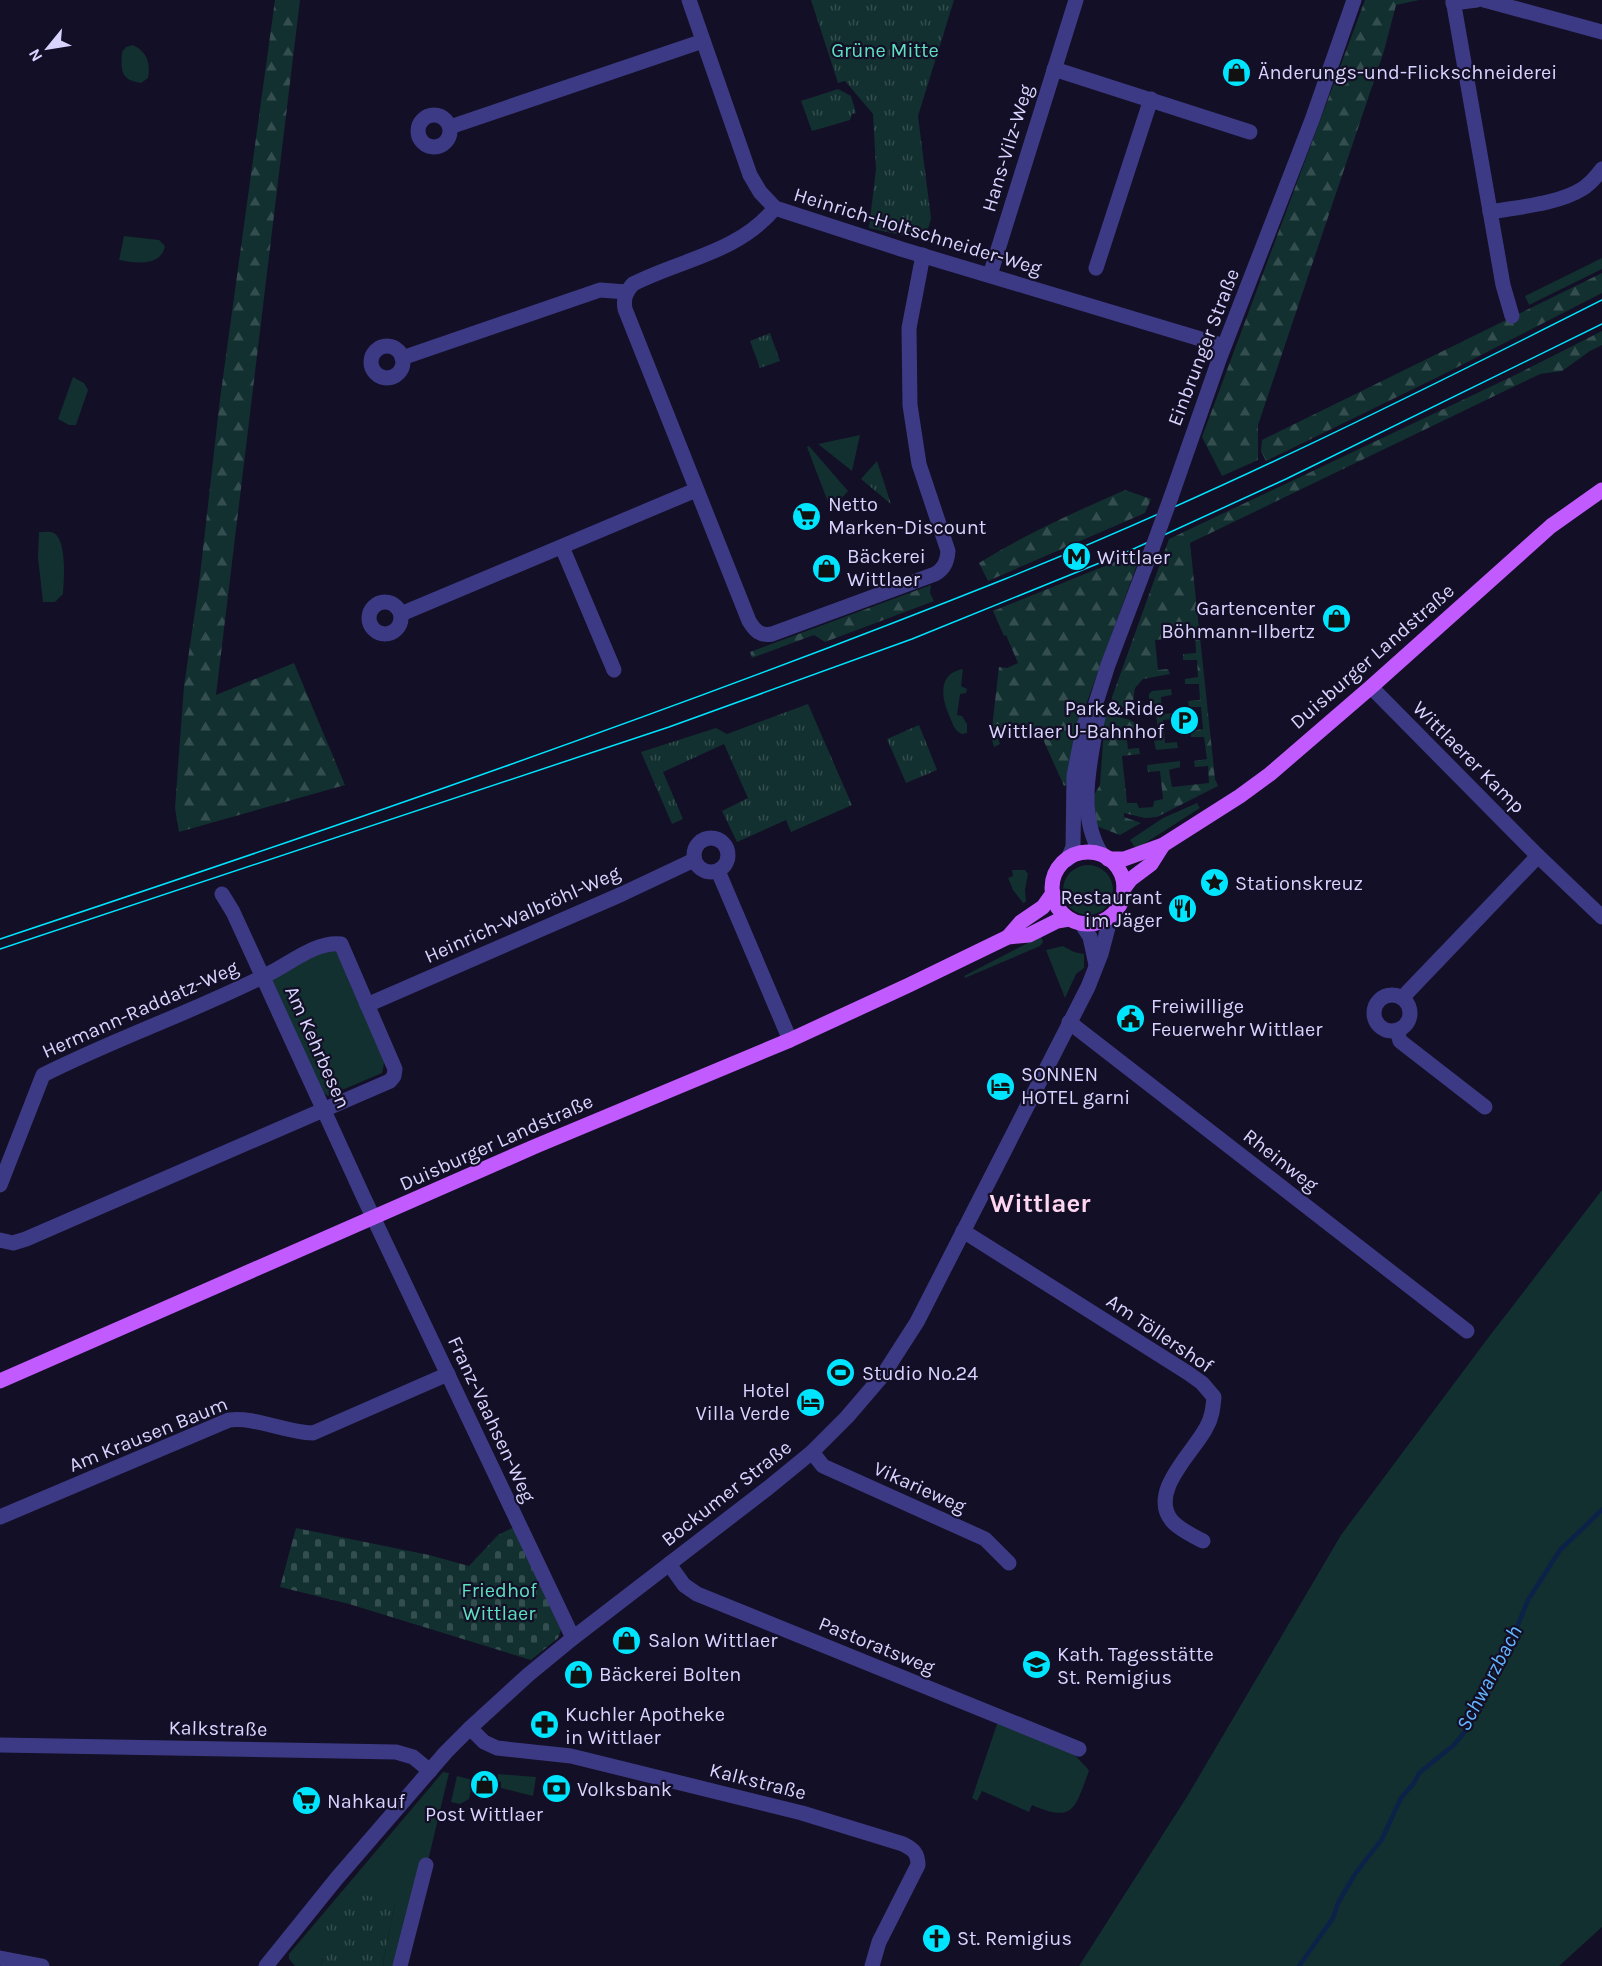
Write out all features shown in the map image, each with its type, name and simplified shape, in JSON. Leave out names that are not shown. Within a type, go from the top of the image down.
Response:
[{"type":"main road","name":"Duisburger Landstraße","points":[[1008,937],[1021,922],[1043,907],[1053,893],[1054,876],[1068,859],[1081,853],[1124,859],[1163,845],[1270,774],[1551,526],[1602,490]]},
{"type":"main road","name":"Duisburger Landstraße","points":[[0,1381],[536,1146],[790,1040],[909,986],[1008,937],[1029,935],[1057,921],[1094,924],[1111,916],[1122,900],[1124,888],[1131,879],[1151,864],[1163,845]]},
{"type":"main road","points":[[1105,857],[1121,875],[1124,888]]},
{"type":"main road","points":[[1053,893],[1059,909],[1075,921]]},
{"type":"street","name":"Heinrich-Holtschneider-Weg","points":[[688,0],[750,176],[760,192],[775,208],[1224,346]]},
{"type":"street","name":"Hans-Vilz-Weg","points":[[990,275],[1076,0]]},
{"type":"street","name":"Einbrunger Straße","points":[[1068,859],[1073,847],[1074,834],[1072,810],[1074,776],[1084,725],[1094,710],[1191,435],[1312,120],[1354,0]]},
{"type":"street","points":[[1477,0],[1453,1],[1503,285],[1512,316]]},
{"type":"street","points":[[1484,0],[1602,32]]},
{"type":"street","points":[[450,128],[703,41]]},
{"type":"street","name":"Hans-Vilz-Weg","points":[[1054,69],[1250,132]]},
{"type":"street","points":[[1096,268],[1151,99]]},
{"type":"street","points":[[1490,212],[1574,194],[1584,188],[1602,170]]},
{"type":"street","points":[[775,208],[749,234],[702,257],[633,284],[624,300],[625,309],[749,621],[753,628],[765,635],[783,631],[940,572],[946,563],[948,551],[919,464],[910,405],[909,328],[923,255]]},
{"type":"street","points":[[402,358],[600,290],[627,292]]},
{"type":"street","points":[[401,614],[696,490]]},
{"type":"street","points":[[562,547],[614,670]]},
{"type":"street","name":"Wittlaerer Kamp","points":[[1371,687],[1538,856],[1602,916]]},
{"type":"street","name":"Einbrunger Straße","points":[[1094,710],[1098,717],[1088,770],[1087,809],[1091,831],[1105,857]]},
{"type":"street","points":[[708,838],[720,840],[727,849],[725,865],[717,871],[706,872],[696,865],[694,860],[693,854],[698,843],[708,838]]},
{"type":"street","points":[[1402,998],[1538,856]]},
{"type":"street","name":"Heinrich-Walbröhl-Weg","points":[[367,1005],[499,949],[694,860]]},
{"type":"street","points":[[717,871],[790,1040]]},
{"type":"street","name":"Am Kehrbesen","points":[[222,894],[233,912],[373,1218]]},
{"type":"street","name":"Bockumer Straße","points":[[266,1966],[337,1878],[470,1728],[573,1638],[812,1452],[847,1417],[883,1375],[917,1322],[1088,987],[1101,954],[1111,916]]},
{"type":"street","points":[[1075,921],[1090,937],[1096,965]]},
{"type":"street","points":[[0,1240],[13,1243],[26,1239],[390,1082],[395,1069],[341,944],[332,943],[318,948],[263,977]]},
{"type":"street","name":"Hermann-Raddatz-Weg","points":[[0,1185],[43,1075],[263,977]]},
{"type":"street","points":[[1385,996],[1402,998],[1409,1007],[1409,1018],[1402,1028],[1397,1030],[1385,1029],[1376,1022],[1374,1010],[1385,996]]},
{"type":"street","name":"Rheinweg","points":[[1069,1022],[1467,1331]]},
{"type":"street","points":[[1397,1030],[1400,1041],[1485,1107]]},
{"type":"street","name":"Franz-Vaahsen-Weg","points":[[373,1218],[573,1638]]},
{"type":"street","name":"Am Töllershof","points":[[963,1231],[1188,1373],[1202,1383],[1214,1397],[1212,1414],[1206,1428],[1167,1486],[1164,1499],[1166,1512],[1173,1522],[1203,1542]]},
{"type":"street","name":"Am Krausen Baum","points":[[0,1517],[229,1420],[245,1419],[295,1432],[313,1434],[448,1374]]},
{"type":"street","name":"Vikarieweg","points":[[812,1452],[823,1466],[985,1539],[1009,1563]]},
{"type":"street","name":"Pastoratsweg","points":[[669,1564],[684,1585],[697,1594],[1079,1749]]},
{"type":"street","name":"Kalkstraße","points":[[470,1728],[484,1742],[497,1748],[571,1756],[802,1813],[910,1848],[918,1857],[918,1865],[879,1942],[872,1966]]},
{"type":"street","name":"Kalkstraße","points":[[0,1745],[396,1752],[413,1757],[430,1771]]},
{"type":"street","points":[[400,1966],[426,1865]]},
{"type":"street","points":[[0,1958],[42,1966]]},
{"type":"green space","points":[[275,0],[300,0],[216,695],[294,663],[345,785],[179,832],[175,808],[184,686],[199,584],[220,399]]},
{"type":"green space","name":"Grüne Mitte","points":[[811,0],[954,0],[918,116],[931,218],[925,240],[869,228],[876,169],[873,114],[845,81],[838,83]]},
{"type":"green space","points":[[1365,0],[1419,0],[1396,5],[1384,51],[1258,425],[1258,460],[1222,476],[1202,437]]},
{"type":"green space","points":[[133,45],[142,51],[148,63],[148,78],[141,83],[125,77],[122,69],[122,52],[126,47]]},
{"type":"green space","points":[[838,89],[851,96],[856,113],[852,114],[850,120],[812,131],[801,101]]},
{"type":"green space","points":[[124,236],[159,240],[165,246],[163,253],[146,262],[119,260]]},
{"type":"green space","points":[[1602,258],[1602,269],[1529,305],[1525,296]]},
{"type":"green space","points":[[1602,273],[1602,293],[1266,461],[1261,451],[1262,440]]},
{"type":"green space","points":[[1602,331],[1602,345],[1562,371],[1540,374],[1190,543],[1215,779],[1218,786],[1157,817],[1145,818],[1124,813],[1124,817],[1141,823],[1120,835],[1096,826],[1094,795],[1100,785],[1105,715],[1127,719],[1137,725],[1136,731],[1126,732],[1128,749],[1139,748],[1140,754],[1122,756],[1127,803],[1137,803],[1139,808],[1153,807],[1154,801],[1163,799],[1160,771],[1148,772],[1147,765],[1180,761],[1180,767],[1169,770],[1172,787],[1209,783],[1208,766],[1195,767],[1194,761],[1207,759],[1204,737],[1191,737],[1191,731],[1203,729],[1201,707],[1189,707],[1188,701],[1200,700],[1199,684],[1185,684],[1185,679],[1198,677],[1197,660],[1183,660],[1183,654],[1196,653],[1195,633],[1179,636],[1178,631],[1169,632],[1165,639],[1155,640],[1158,670],[1168,669],[1170,674],[1143,679],[1135,688],[1133,701],[1124,708],[1111,705],[1169,539],[1511,377]]},
{"type":"green space","points":[[770,333],[780,361],[760,368],[750,341]]},
{"type":"green space","points":[[73,377],[84,383],[88,390],[76,425],[69,425],[58,419]]},
{"type":"green space","points":[[860,435],[852,471],[818,444]]},
{"type":"green space","points":[[809,446],[848,491],[831,510],[807,447]]},
{"type":"green space","points":[[877,461],[891,504],[861,479]]},
{"type":"green space","points":[[1125,490],[1151,499],[1145,513],[988,581],[979,563],[1032,533]]},
{"type":"green space","points":[[39,532],[54,533],[58,537],[63,552],[63,594],[55,602],[43,602],[38,558]]},
{"type":"green space","points":[[1142,551],[1083,713],[1069,784],[1064,786],[1038,728],[1028,732],[1023,723],[997,735],[1000,744],[994,747],[991,736],[999,667],[1007,668],[1018,663],[993,611]]},
{"type":"green space","points":[[931,585],[930,593],[934,601],[825,642],[814,635],[752,658],[750,652]]},
{"type":"green space","points":[[963,669],[961,686],[967,689],[966,693],[960,694],[957,715],[962,716],[967,724],[967,733],[962,734],[952,723],[943,694],[945,681],[949,675]]},
{"type":"green space","points":[[1171,689],[1172,695],[1161,697],[1162,714],[1173,713],[1175,715],[1174,719],[1163,720],[1165,743],[1177,742],[1178,748],[1156,750],[1154,741],[1159,740],[1155,704],[1149,701],[1149,694],[1152,691]]},
{"type":"green space","points":[[808,704],[852,805],[791,832],[786,820],[737,842],[722,811],[748,798],[724,744],[663,772],[683,819],[672,824],[641,752],[716,728],[727,734]]},
{"type":"green space","points":[[919,725],[937,770],[906,783],[887,739]]},
{"type":"green space","points":[[1197,803],[1200,808],[1136,849],[1130,840],[1163,818]]},
{"type":"green space","points":[[1088,865],[1097,867],[1108,876],[1113,890],[1111,899],[1102,910],[1088,915],[1079,913],[1068,904],[1063,890],[1065,881],[1074,870]]},
{"type":"green space","points":[[1012,870],[1025,870],[1028,874],[1025,890],[1026,902],[1023,903],[1013,890],[1008,878],[1013,876]]},
{"type":"green space","points":[[1041,936],[1043,942],[1040,946],[965,978],[964,976]]},
{"type":"green space","points":[[1063,946],[1084,954],[1084,968],[1076,974],[1065,998],[1046,950]]},
{"type":"green space","points":[[330,950],[335,951],[338,955],[385,1059],[382,1073],[328,1096],[324,1093],[273,984],[273,978],[276,972]]},
{"type":"green space","points":[[1602,1190],[1602,1927],[1559,1966],[1079,1966],[1188,1795],[1341,1535]]},
{"type":"green space","name":"Friedhof Wittlaer","points":[[514,1527],[561,1630],[558,1638],[531,1660],[349,1604],[280,1587],[296,1528],[429,1555],[469,1566],[498,1535]]},
{"type":"green space","points":[[998,1721],[1071,1751],[1087,1768],[1089,1771],[1076,1803],[1071,1809],[1057,1813],[1032,1805],[1029,1812],[982,1791],[977,1801],[972,1798]]},
{"type":"green space","points":[[443,1772],[449,1773],[399,1966],[384,1966],[383,1962],[395,1902],[323,1957],[321,1966],[295,1966],[289,1959],[289,1954]]},
{"type":"green space","points":[[498,1774],[536,1777],[533,1796],[501,1788],[501,1782],[497,1781]]},
{"type":"green space","points":[[457,1776],[473,1780],[469,1799],[460,1804],[451,1802]]},
{"type":"green space","points":[[347,1891],[395,1902],[384,1966],[321,1966],[323,1958],[320,1957],[329,1911]]},
{"type":"waterway","name":"Schwarzbach","points":[[1299,1966],[1333,1918],[1338,1903],[1355,1874],[1382,1839],[1401,1798],[1419,1773],[1454,1745],[1467,1729],[1492,1667],[1512,1639],[1528,1600],[1560,1550],[1602,1510]]},
{"type":"tram line","points":[[0,939],[505,766],[756,675],[1005,579],[1232,481],[1602,300]]},
{"type":"tram line","points":[[0,949],[669,727],[912,639],[1129,551],[1286,479],[1602,324]]},
{"type":"place","name":"Änderungs-und-Flickschneiderei","points":[[1237,72]]},
{"type":"place","name":"Netto Marken-Discount","points":[[807,516]]},
{"type":"place","name":"Wittlaer","points":[[1076,557]]},
{"type":"place","name":"Bäckerei Wittlaer","points":[[826,568]]},
{"type":"place","name":"Gartencenter Böhmann-Ilbertz","points":[[1336,619]]},
{"type":"place","name":"Park&Ride Wittlaer U-Bahnhof","points":[[1185,720]]},
{"type":"place","name":"Stationskreuz","points":[[1214,883]]},
{"type":"place","name":"Restaurant im Jäger","points":[[1183,908]]},
{"type":"place","name":"Freiwillige Feuerwehr Wittlaer","points":[[1130,1018]]},
{"type":"place","name":"SONNEN HOTEL garni","points":[[1000,1086]]},
{"type":"place","name":"Studio No.24","points":[[841,1373]]},
{"type":"place","name":"Hotel Villa Verde","points":[[811,1402]]},
{"type":"place","name":"Salon Wittlaer","points":[[627,1640]]},
{"type":"place","name":"Kath. Tagesstätte St. Remigius","points":[[1036,1665]]},
{"type":"place","name":"Bäckerei Bolten","points":[[578,1674]]},
{"type":"place","name":"Kuchler Apotheke in Wittlaer","points":[[544,1725]]},
{"type":"place","name":"Post Wittlaer","points":[[484,1784]]},
{"type":"place","name":"Volksbank","points":[[556,1789]]},
{"type":"place","name":"Nahkauf","points":[[306,1801]]},
{"type":"place","name":"St. Remigius","points":[[936,1938]]},
{"type":"district","name":"Wittlaer","points":[[1040,1203]]}]
